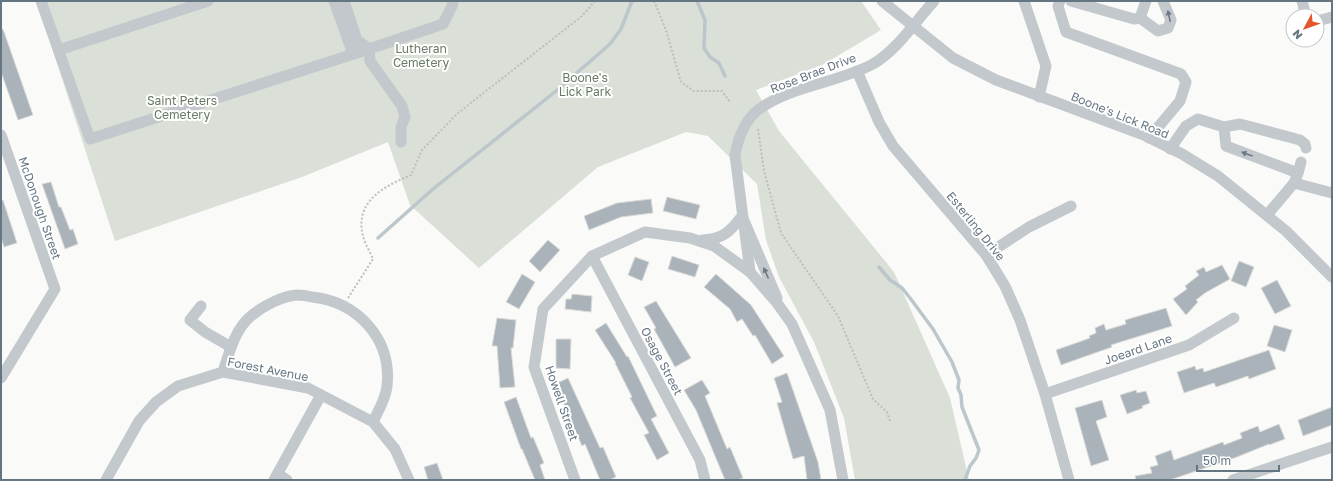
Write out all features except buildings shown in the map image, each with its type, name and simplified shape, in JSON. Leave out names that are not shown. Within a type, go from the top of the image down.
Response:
[{"type":"street","points":[[41,1],[90,139],[443,24],[453,4],[452,1]]},
{"type":"street","points":[[58,50],[208,1]]},
{"type":"street","points":[[334,1],[353,54]]},
{"type":"street","points":[[344,1],[357,40],[369,49],[370,61],[402,106],[405,117],[401,127],[401,142]]},
{"type":"street","name":"Boone's Lick Road","points":[[882,1],[953,58],[996,80],[1149,138],[1218,176],[1267,215],[1314,258],[1332,277]]},
{"type":"street","name":"Rose Brae Drive","points":[[750,272],[735,155],[738,140],[749,120],[757,110],[776,100],[857,71],[888,53],[934,1]]},
{"type":"street","points":[[1024,1],[1046,66],[1039,97]]},
{"type":"street","points":[[1060,1],[1058,6],[1066,32],[1181,74],[1186,82],[1180,101],[1149,138]]},
{"type":"street","points":[[1071,1],[1134,19],[1140,18],[1158,31],[1168,28],[1171,20],[1163,1]]},
{"type":"street","points":[[1140,18],[1146,1]]},
{"type":"street","name":"Esterling Drive","points":[[857,71],[878,122],[893,146],[986,254],[1005,286],[1020,320],[1045,394],[1069,480]]},
{"type":"street","points":[[1170,149],[1186,126],[1198,119],[1224,127],[1240,124],[1248,126],[1300,140],[1305,144],[1306,148]]},
{"type":"street","points":[[1224,127],[1226,146],[1332,193]]},
{"type":"street","name":"McDonough Street","points":[[1,135],[55,289],[1,378]]},
{"type":"street","points":[[1267,215],[1296,178],[1301,162]]},
{"type":"street","points":[[986,254],[1029,227],[1071,206]]},
{"type":"street","points":[[698,240],[717,239],[725,236],[742,216],[782,309]]},
{"type":"street","points":[[592,256],[645,232],[690,238],[714,246],[750,272],[782,309],[792,324],[830,410],[843,480]]},
{"type":"street","name":"Howell Street","points":[[575,480],[534,367],[543,309],[592,256]]},
{"type":"street","name":"Osage Street","points":[[592,256],[700,460],[706,480]]},
{"type":"street","points":[[223,372],[233,339],[250,316],[271,303],[297,295],[322,298],[349,308],[361,318],[379,340],[384,351],[388,370],[387,387],[372,422],[394,449],[409,480]]},
{"type":"street","points":[[201,306],[190,320],[205,332],[231,347]]},
{"type":"street","name":"Joeard Lane","points":[[1045,394],[1189,345],[1234,318]]},
{"type":"street","name":"Forest Avenue","points":[[106,480],[139,421],[156,402],[178,386],[223,372],[308,388],[372,422]]},
{"type":"street","points":[[280,478],[321,395]]},
{"type":"street","points":[[1233,480],[1332,447]]},
{"type":"path","points":[[343,305],[374,259],[363,237],[361,224],[364,210],[372,196],[393,182],[411,174],[422,150],[458,113],[582,16],[595,1]]},
{"type":"path","points":[[654,1],[666,30],[681,82],[694,91],[722,91],[730,102]]},
{"type":"path","points":[[758,129],[764,171],[781,233],[838,316],[873,399],[887,412],[890,421]]},
{"type":"green space","points":[[46,1],[861,1],[881,30],[824,64],[756,90],[779,131],[894,272],[950,398],[969,480],[855,480],[844,418],[814,342],[779,277],[766,240],[757,184],[708,136],[686,132],[598,167],[479,268],[410,205],[388,142],[302,177],[115,241],[50,42]]},
{"type":"waterway","points":[[378,238],[433,189],[556,91],[610,44],[621,29],[632,1]]},
{"type":"waterway","points":[[697,1],[705,20],[704,48],[710,57],[719,63],[725,76]]},
{"type":"waterway","points":[[879,267],[890,280],[902,288],[910,298],[933,329],[952,362],[959,380],[958,388],[961,395],[962,407],[979,450],[976,458],[970,466],[965,480]]},
{"type":"park label","name":"Lutheran Cemetery","points":[[421,55]]},
{"type":"park label","name":"Boone's Lick Park","points":[[585,84]]},
{"type":"park label","name":"Saint Peters Cemetery","points":[[182,107]]}]
